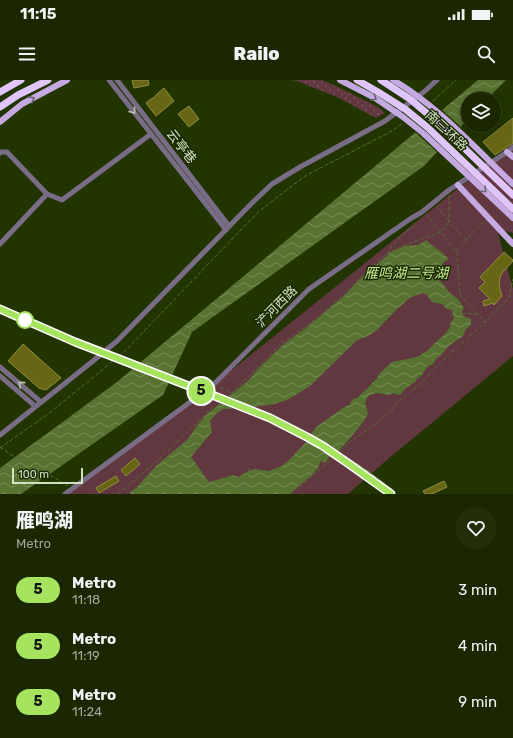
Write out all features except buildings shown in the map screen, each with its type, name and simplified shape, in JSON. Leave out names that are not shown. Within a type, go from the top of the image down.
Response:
[{"type":"highway","points":[[0,92],[21,80]]},
{"type":"highway","points":[[0,107],[18,95],[48,80]]},
{"type":"highway","name":"南三环路","points":[[357,80],[405,108],[513,209]]},
{"type":"highway","name":"南三环路","points":[[381,80],[410,99],[436,121],[513,195]]},
{"type":"main road","points":[[0,122],[22,104],[67,80]]},
{"type":"main road","points":[[340,80],[375,98],[403,117],[423,133],[513,218]]},
{"type":"main road","points":[[393,80],[422,99],[439,113],[513,184]]},
{"type":"main road","points":[[507,152],[513,157]]},
{"type":"main road","points":[[458,185],[513,244]]},
{"type":"street","points":[[109,80],[228,228]]},
{"type":"street","name":"云亭巷","points":[[117,80],[228,228]]},
{"type":"street","points":[[0,435],[117,341],[272,184],[300,167],[385,121],[425,91],[437,80]]},
{"type":"street","points":[[0,153],[7,152],[47,194],[62,200],[151,134]]},
{"type":"street","name":"浐河西路","points":[[65,494],[214,384],[309,288],[422,212],[449,190],[513,147]]},
{"type":"street","points":[[0,244],[47,194]]},
{"type":"street","points":[[0,367],[41,402]]},
{"type":"street","points":[[0,376],[36,406]]},
{"type":"path","points":[[433,100],[456,80]]},
{"type":"path","points":[[72,489],[37,467],[32,468],[0,448],[48,414],[126,350],[258,212],[269,203],[305,176],[392,131],[404,122]]},
{"type":"path","points":[[214,384],[232,392],[281,344],[318,318],[387,254],[405,245],[441,232],[449,221],[449,190]]},
{"type":"path","points":[[434,202],[449,221],[449,224],[466,239]]},
{"type":"path","points":[[422,212],[456,251],[460,295],[485,322]]},
{"type":"path","points":[[456,251],[487,217]]},
{"type":"path","points":[[387,254],[404,233],[415,225],[411,218]]},
{"type":"path","points":[[290,494],[330,462],[351,441],[390,412],[396,404],[421,383],[441,362],[485,322],[509,298],[513,279]]},
{"type":"path","points":[[450,315],[467,313],[478,315]]},
{"type":"path","points":[[118,494],[160,458],[213,408],[200,394]]},
{"type":"path","points":[[244,494],[249,468]]},
{"type":"path","points":[[232,494],[239,494]]},
{"type":"shaded area","points":[[291,80],[322,80],[378,107],[385,113],[376,118],[337,97]]},
{"type":"shaded area","points":[[513,144],[513,233],[497,229],[513,289],[513,356],[348,494],[67,494],[212,386]]},
{"type":"water","points":[[478,80],[506,80],[494,92],[464,92]]},
{"type":"water","points":[[461,94],[461,126],[424,166],[192,332],[163,395],[21,494],[0,494],[0,468],[117,382]]},
{"type":"water","name":"雁鸣湖二号湖","points":[[426,240],[449,259],[444,262],[440,268],[431,272],[433,276],[442,283],[450,293],[458,299],[464,308],[462,311],[463,316],[471,319],[471,325],[466,329],[463,336],[450,345],[433,364],[427,367],[415,382],[401,394],[398,395],[393,393],[389,395],[377,393],[370,395],[365,403],[368,414],[363,422],[335,455],[329,457],[324,463],[322,461],[320,462],[318,468],[312,475],[289,494],[131,494],[130,492],[136,488],[157,465],[187,440],[207,414],[249,380],[257,370],[284,344],[306,328],[345,295],[358,281],[391,252],[405,246],[418,245]],"holes":[[[422,293],[427,295],[432,302],[442,304],[447,309],[452,310],[454,318],[446,333],[427,351],[417,357],[392,362],[380,373],[367,389],[357,398],[353,399],[349,405],[315,428],[308,440],[289,460],[280,467],[268,471],[255,469],[238,477],[233,475],[209,482],[191,457],[212,432],[210,421],[216,414],[223,409],[246,408],[274,404],[287,400],[310,386],[357,340],[368,336],[377,330],[411,297]]]},
{"type":"pier","points":[[441,109],[461,127],[461,129],[438,153],[414,131]]},
{"type":"railway","points":[[0,306],[76,339],[248,406],[282,421],[326,445],[366,471],[391,490]]},
{"type":"metro line","name":"5","points":[[0,309],[75,342],[270,418],[323,446],[391,494]]}]
